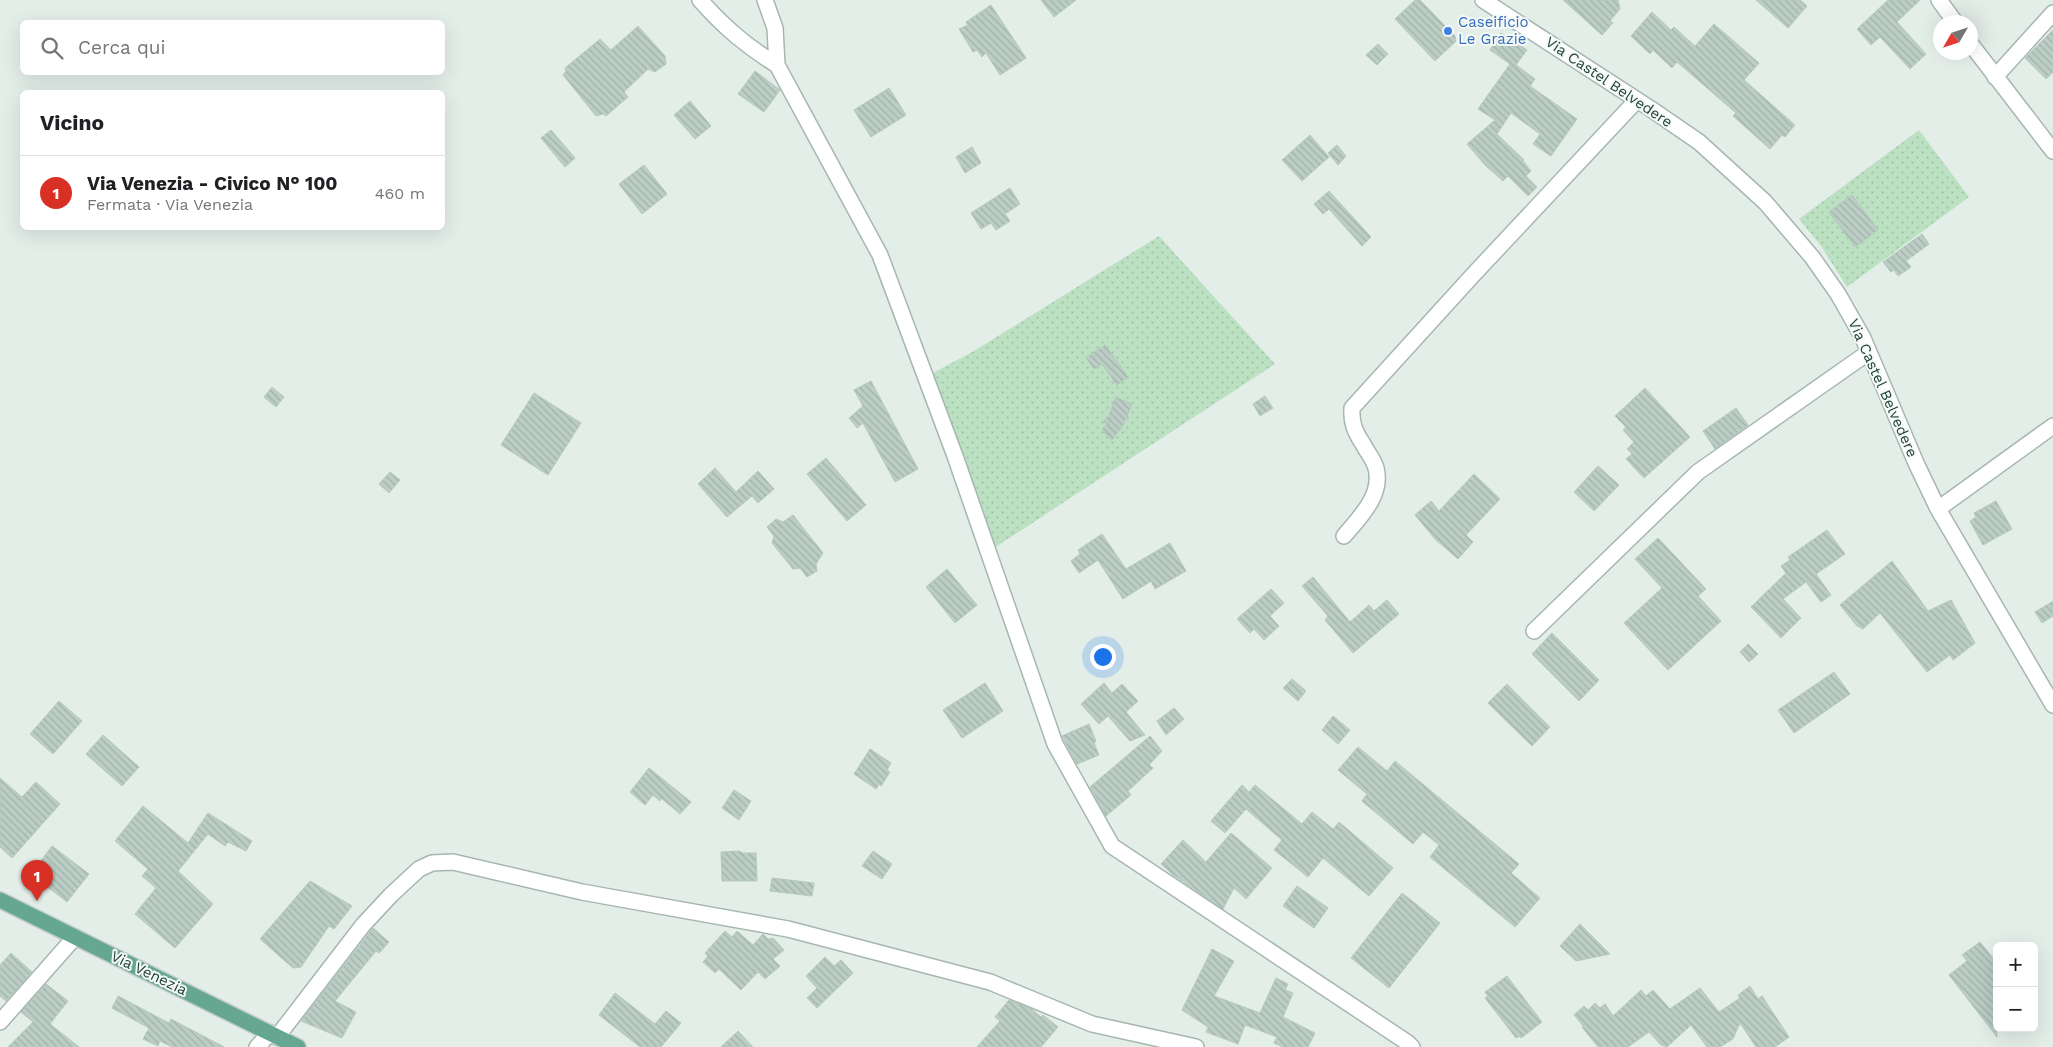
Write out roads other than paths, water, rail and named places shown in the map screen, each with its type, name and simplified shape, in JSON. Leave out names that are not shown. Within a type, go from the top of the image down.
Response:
[{"type":"main road","name":"Via Venezia","points":[[0,900],[298,1047]]},
{"type":"street","points":[[700,0],[727,30],[751,49],[777,65]]},
{"type":"street","points":[[765,0],[775,28],[777,65],[880,255],[957,462],[1055,744],[1112,846],[1408,1042],[1412,1047]]},
{"type":"street","name":"Via Castel Belvedere","points":[[1483,0],[1699,142],[1727,166],[1777,215],[1812,257],[1853,320],[1869,352],[1916,464],[1938,508],[2053,705]]},
{"type":"street","points":[[1939,0],[1951,15]]},
{"type":"street","points":[[1995,77],[2053,13]]},
{"type":"street","points":[[1978,54],[2053,150]]},
{"type":"street","points":[[1344,536],[1368,508],[1378,480],[1375,466],[1355,432],[1351,420],[1352,408],[1473,274],[1637,100]]},
{"type":"street","points":[[1534,631],[1698,472],[1869,352]]},
{"type":"street","points":[[1938,508],[2053,426]]},
{"type":"street","points":[[257,1047],[274,1035],[363,925],[391,895],[419,869],[432,863],[453,862],[582,892],[788,928],[990,982],[1092,1024],[1196,1047]]},
{"type":"street","points":[[0,1022],[75,937]]},
{"type":"place","name":"Caseificio Le Grazie","points":[[1448,31]]},
{"type":"place","name":"Via Venezia - Civico N° 100","points":[[37,901]]}]
